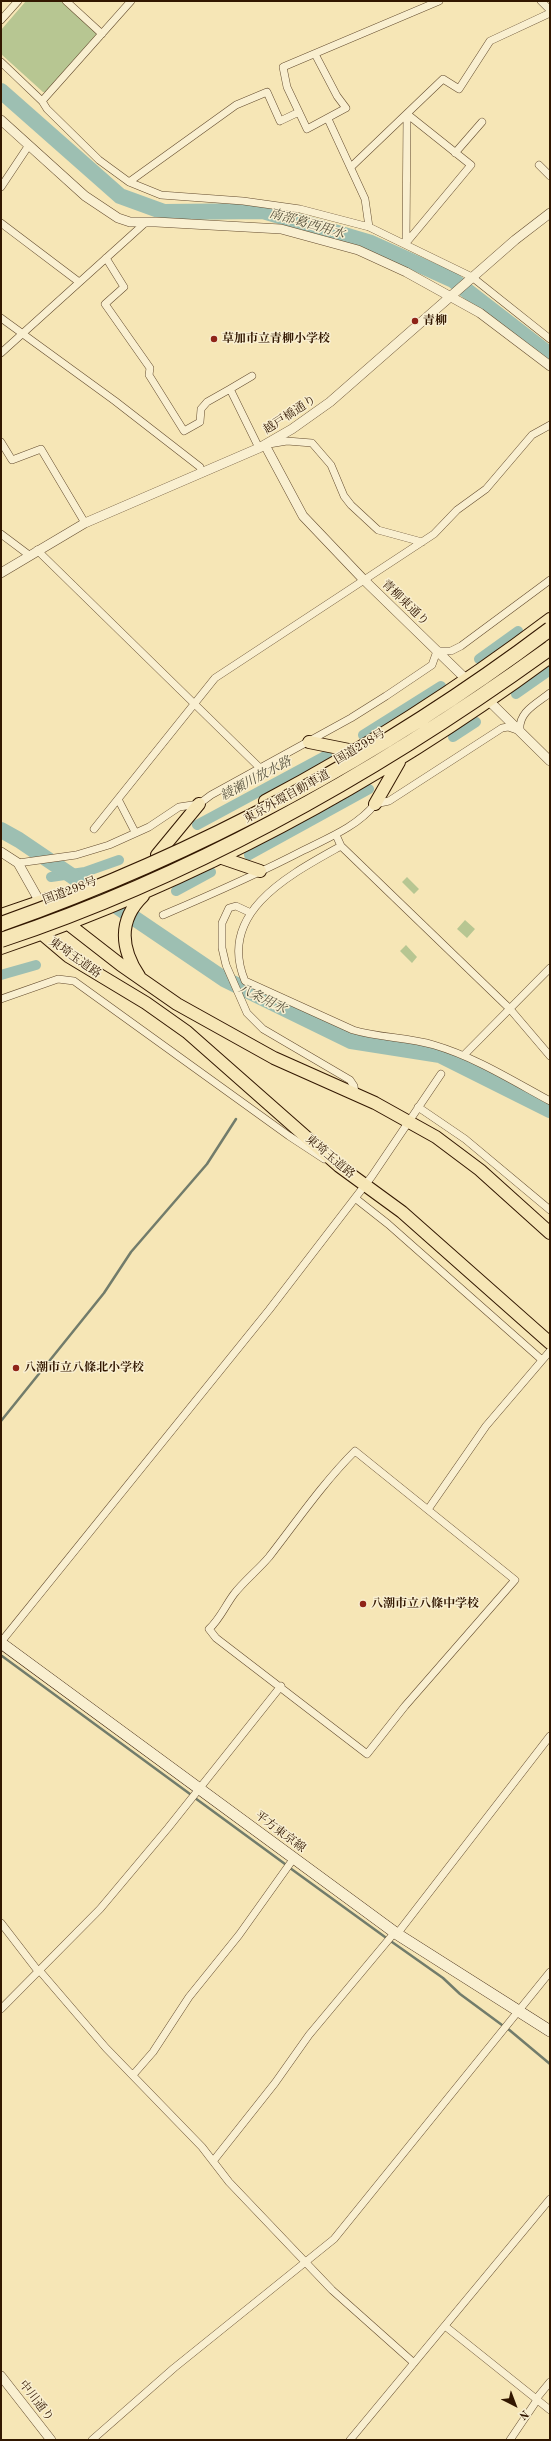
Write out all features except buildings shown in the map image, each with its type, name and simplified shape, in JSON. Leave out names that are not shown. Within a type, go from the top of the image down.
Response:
[{"type":"highway","points":[[548,624],[550,612]]},
{"type":"highway","name":"国道298号","points":[[1,916],[157,855],[244,812],[354,751],[466,680],[548,624]]},
{"type":"highway","name":"東京外環自動車道","points":[[1,924],[154,864],[280,801],[409,726],[548,624]]},
{"type":"highway","name":"東京外環自動車道","points":[[1,940],[139,888],[179,870],[287,816],[400,750],[550,648]]},
{"type":"highway","points":[[1,948],[42,934],[145,893],[222,858],[307,814],[399,760],[550,657]]},
{"type":"highway","points":[[309,742],[354,751]]},
{"type":"highway","points":[[374,804],[399,760]]},
{"type":"highway","points":[[157,855],[199,804]]},
{"type":"highway","points":[[222,858],[260,871]]},
{"type":"highway","points":[[144,982],[131,963],[124,940],[128,916],[145,893]]},
{"type":"highway","name":"東埼玉道路","points":[[40,902],[144,982],[211,1024],[274,1058],[409,1120],[480,1170],[550,1232]]},
{"type":"highway","name":"東埼玉道路","points":[[40,902],[42,934],[74,960],[146,1003],[187,1032],[339,1166],[402,1212],[550,1343]]},
{"type":"main road","name":"平方東京線","points":[[2,1645],[200,1788],[396,1933],[550,2031]]},
{"type":"street","points":[[1,20],[18,1]]},
{"type":"street","points":[[66,1],[102,34]]},
{"type":"street","points":[[42,101],[131,1]]},
{"type":"street","points":[[315,54],[337,96],[346,108],[307,129],[286,87],[283,67],[439,1]]},
{"type":"street","points":[[541,1],[550,10]]},
{"type":"street","points":[[350,167],[443,79],[459,89],[490,41],[519,30],[550,13]]},
{"type":"street","points":[[1,62],[42,101],[47,109],[99,160],[130,182],[161,195],[242,201],[300,209],[341,218],[369,227],[406,243],[470,278],[550,339]]},
{"type":"street","points":[[130,182],[236,105],[267,92],[280,121],[299,112]]},
{"type":"street","points":[[406,243],[471,165],[455,154],[407,114]]},
{"type":"street","points":[[406,243],[407,114]]},
{"type":"street","points":[[328,119],[368,210],[369,227]]},
{"type":"street","points":[[1,120],[98,206],[130,222],[260,227],[305,234],[381,260],[452,295],[492,321],[550,366]]},
{"type":"street","points":[[455,154],[482,122]]},
{"type":"street","points":[[1,187],[29,145]]},
{"type":"street","points":[[539,165],[550,176]]},
{"type":"street","name":"越戸橋通り","points":[[1,573],[37,550],[85,523],[202,473],[262,446],[292,430],[330,402],[470,278],[550,213]]},
{"type":"street","points":[[1,223],[79,282]]},
{"type":"street","points":[[1,353],[145,223]]},
{"type":"street","points":[[106,258],[124,287],[105,304],[150,368],[149,375],[184,431],[200,422],[201,409],[207,402],[252,376]]},
{"type":"street","points":[[1,318],[115,401],[200,467],[202,473]]},
{"type":"street","points":[[230,389],[262,446],[287,441],[312,443],[331,465],[347,500],[373,526],[382,533],[422,542]]},
{"type":"street","points":[[94,829],[215,678],[363,579],[434,534],[457,510],[486,489],[532,435],[550,425]]},
{"type":"street","points":[[1,442],[12,460],[41,449],[85,523]]},
{"type":"street","name":"青柳東通り","points":[[262,446],[303,516],[363,579],[550,761]]},
{"type":"street","points":[[1,534],[29,555]]},
{"type":"street","points":[[37,550],[260,768]]},
{"type":"street","points":[[18,863],[76,855],[109,845],[179,807],[199,804],[211,795],[351,718],[424,672],[435,660],[437,651],[451,651],[461,646],[550,580]]},
{"type":"street","points":[[162,915],[336,835],[369,811],[374,804],[389,801],[502,728],[508,727],[520,731],[519,723],[524,713],[550,693]]},
{"type":"street","points":[[118,800],[135,832]]},
{"type":"street","points":[[336,835],[341,846],[510,1009],[550,1056]]},
{"type":"street","points":[[341,846],[284,878],[251,913],[240,935],[238,944],[237,958],[245,981],[353,1030],[370,1035],[409,1039],[464,1055],[550,1101]]},
{"type":"street","points":[[1,852],[18,863],[40,902]]},
{"type":"street","points":[[251,913],[236,906],[229,908],[222,923],[221,934],[226,965],[247,1013],[263,1029],[350,1080],[354,1086],[355,1094]]},
{"type":"street","points":[[464,1055],[550,968]]},
{"type":"street","points":[[1,998],[58,979],[74,981],[294,1140],[339,1166]]},
{"type":"street","points":[[2,1645],[226,1364],[366,1185],[441,1074]]},
{"type":"street","points":[[418,1107],[465,1139],[550,1210]]},
{"type":"street","points":[[355,1198],[388,1224],[542,1360]]},
{"type":"street","points":[[429,1508],[482,1431],[550,1351]]},
{"type":"street","points":[[355,1451],[429,1508],[515,1580],[405,1706],[367,1754],[280,1686],[216,1638],[209,1629],[216,1622],[234,1594],[268,1558],[306,1511],[321,1487],[355,1451]]},
{"type":"street","points":[[1,2009],[100,1909],[200,1788],[280,1686]]},
{"type":"street","points":[[214,2160],[275,2083],[308,2035],[396,1933],[550,1736]]},
{"type":"street","points":[[133,2075],[153,2052],[189,1998],[239,1934],[294,1858]]},
{"type":"street","points":[[1,1923],[106,2048],[214,2160],[229,2182],[305,2262],[375,2330],[414,2363]]},
{"type":"street","points":[[92,2440],[180,2363],[305,2262],[346,2226],[550,1972]]},
{"type":"street","points":[[350,2440],[550,2198]]},
{"type":"street","points":[[445,2326],[550,2410]]},
{"type":"street","name":"中川通り","points":[[1,2376],[51,2440]]},
{"type":"street","points":[[510,2440],[550,2382]]},
{"type":"green space","points":[[26,1],[61,1],[98,34],[46,92],[43,92],[1,54],[1,30]]},
{"type":"green space","points":[[407,877],[419,889],[414,894],[402,882]]},
{"type":"green space","points":[[465,920],[475,929],[467,938],[457,929]]},
{"type":"green space","points":[[406,945],[417,957],[412,963],[400,951]]},
{"type":"waterway","name":"南部葛西用水","points":[[1,91],[120,196],[164,212],[263,211],[371,243],[453,280],[550,355]]},
{"type":"waterway","name":"綾瀬川放水路","points":[[479,659],[518,631]]},
{"type":"waterway","name":"綾瀬川放水路","points":[[516,694],[550,670]]},
{"type":"waterway","name":"綾瀬川放水路","points":[[363,735],[441,686]]},
{"type":"waterway","name":"綾瀬川放水路","points":[[453,737],[476,722]]},
{"type":"waterway","name":"綾瀬川放水路","points":[[197,825],[327,755]]},
{"type":"waterway","name":"綾瀬川放水路","points":[[249,855],[369,789]]},
{"type":"waterway","name":"八条用水","points":[[1,830],[19,840],[224,979],[351,1041],[440,1055],[550,1110]]},
{"type":"waterway","name":"綾瀬川放水路","points":[[51,877],[85,872],[119,860]]},
{"type":"waterway","name":"綾瀬川放水路","points":[[176,891],[211,872]]},
{"type":"waterway","name":"綾瀬川放水路","points":[[1,975],[36,965]]},
{"type":"waterway","points":[[1,1421],[104,1293],[131,1252],[207,1164],[236,1119]]},
{"type":"waterway","points":[[2,1656],[190,1794]]},
{"type":"waterway","points":[[195,1798],[285,1864]]},
{"type":"waterway","points":[[290,1868],[385,1937]]},
{"type":"waterway","points":[[392,1942],[443,1978],[460,1994],[502,2025]]},
{"type":"waterway","points":[[507,2028],[550,2064]]},
{"type":"place","name":"青柳","points":[[415,321]]},
{"type":"place","name":"草加市立青柳小学校","points":[[214,339]]},
{"type":"place","name":"八潮市立八條北小学校","points":[[16,1368]]},
{"type":"place","name":"八潮市立八條中学校","points":[[363,1604]]}]
